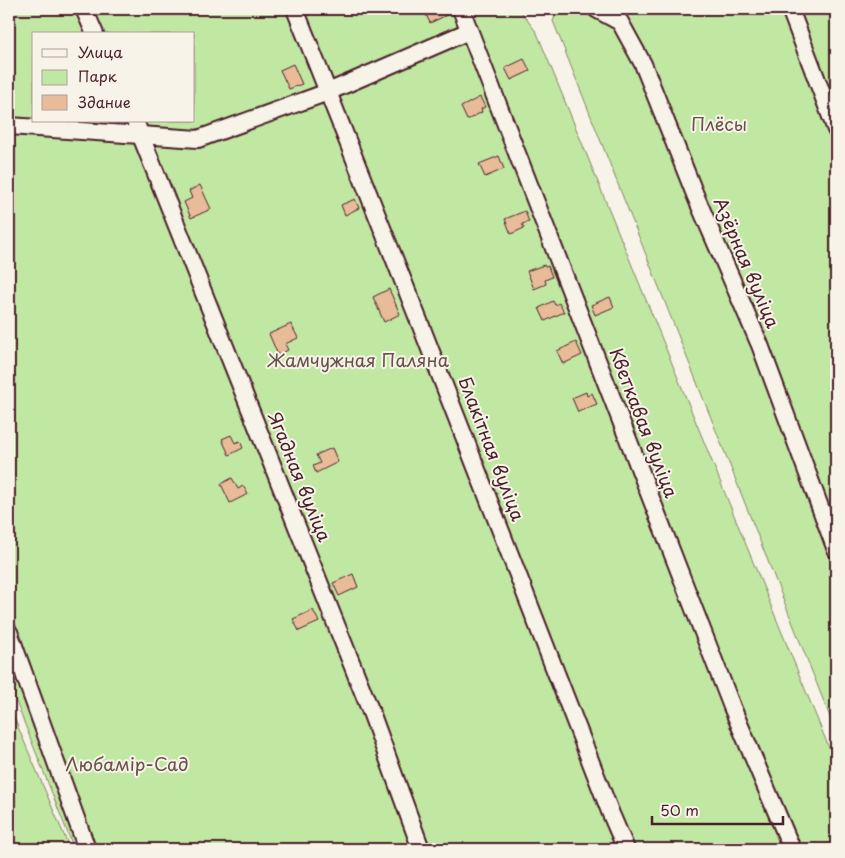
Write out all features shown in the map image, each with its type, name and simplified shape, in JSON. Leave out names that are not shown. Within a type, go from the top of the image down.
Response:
[{"type":"street","points":[[84,9],[94,32]]},
{"type":"street","name":"Блакітная вуліца","points":[[295,9],[626,849]]},
{"type":"street","name":"Кветкавая вуліца","points":[[461,9],[732,707],[792,849]]},
{"type":"street","name":"Азёрная вуліца","points":[[596,9],[620,22],[644,64],[696,196],[760,346],[836,550]]},
{"type":"street","points":[[790,9],[836,130]]},
{"type":"street","points":[[9,126],[138,128],[198,139],[328,92],[469,31]]},
{"type":"street","name":"Ягадная вуліца","points":[[138,128],[371,712],[421,849]]},
{"type":"street","points":[[9,632],[87,849]]},
{"type":"green space","name":"Жамчужная Паляна","points":[[9,9],[519,9],[537,33],[836,765],[836,849],[74,849],[9,684]]},
{"type":"green space","name":"Плёсы","points":[[558,9],[836,9],[836,732],[553,21]]},
{"type":"green space","points":[[9,706],[70,849],[9,849]]},
{"type":"building","points":[[447,9],[449,14],[430,23],[424,10]]},
{"type":"building","points":[[524,59],[530,71],[511,80],[505,68]]},
{"type":"building","points":[[293,64],[302,84],[289,89],[280,70]]},
{"type":"building","points":[[480,97],[485,107],[481,109],[482,112],[467,120],[461,107]]},
{"type":"building","points":[[499,156],[504,169],[485,177],[479,164]]},
{"type":"building","points":[[200,185],[211,209],[191,218],[184,202],[192,198],[189,191]]},
{"type":"building","points":[[355,199],[359,208],[345,215],[341,205]]},
{"type":"building","points":[[525,211],[529,222],[522,224],[524,228],[511,234],[505,219]]},
{"type":"building","points":[[544,265],[545,267],[548,266],[552,277],[545,280],[546,284],[534,289],[527,271]]},
{"type":"building","points":[[389,289],[400,314],[384,322],[373,297]]},
{"type":"building","points":[[610,297],[614,307],[595,315],[591,305]]},
{"type":"building","points":[[553,301],[555,305],[559,303],[564,312],[545,321],[539,308]]},
{"type":"building","points":[[291,324],[298,338],[285,344],[288,350],[278,355],[269,334]]},
{"type":"building","points":[[576,342],[582,355],[563,364],[557,351]]},
{"type":"building","points":[[586,392],[587,396],[592,393],[597,404],[578,412],[572,398]]},
{"type":"building","points":[[231,435],[235,443],[240,441],[243,448],[229,455],[222,439]]},
{"type":"building","points":[[332,448],[338,462],[316,473],[313,466],[320,463],[316,455]]},
{"type":"building","points":[[232,478],[238,489],[243,486],[248,494],[230,503],[221,484]]},
{"type":"building","points":[[353,574],[358,587],[339,596],[333,583]]},
{"type":"building","points":[[313,610],[319,622],[299,631],[293,619]]},
{"type":"park label","name":"Любамір-Сад","points":[[127,765]]}]
